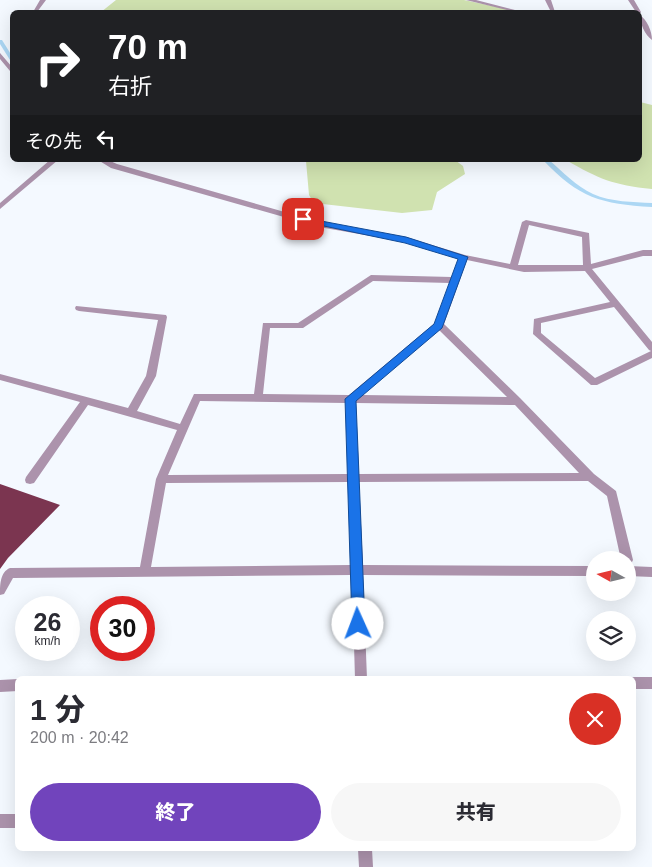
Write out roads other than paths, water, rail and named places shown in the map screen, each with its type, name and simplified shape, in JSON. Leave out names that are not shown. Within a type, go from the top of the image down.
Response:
[{"type":"street","points":[[469,0],[512,10]]},
{"type":"street","points":[[642,20],[650,31],[652,38]]},
{"type":"street","points":[[0,55],[10,67]]},
{"type":"street","points":[[0,207],[52,162]]},
{"type":"street","points":[[106,162],[114,166],[322,225],[406,240],[464,257],[524,270],[587,268],[643,253],[652,253]]},
{"type":"street","points":[[513,267],[526,222],[586,235],[587,268],[652,348]]},
{"type":"street","points":[[351,399],[439,325],[464,257]]},
{"type":"street","points":[[258,399],[266,325],[300,326],[371,278],[454,280]]},
{"type":"street","points":[[616,304],[537,321],[537,334],[594,383],[652,354]]},
{"type":"street","points":[[79,308],[163,317],[151,376],[132,412]]},
{"type":"street","points":[[439,325],[517,401],[590,478],[612,494],[624,551]]},
{"type":"street","points":[[0,377],[86,402],[132,412],[182,428]]},
{"type":"street","points":[[145,571],[162,479],[182,428],[197,397],[517,401]]},
{"type":"street","points":[[351,399],[361,676]]},
{"type":"street","points":[[30,480],[86,402]]},
{"type":"street","points":[[162,479],[353,477],[590,478]]},
{"type":"street","points":[[636,569],[652,572]]},
{"type":"street","points":[[0,590],[10,573],[356,570],[586,571]]},
{"type":"street","points":[[636,683],[652,683]]},
{"type":"street","points":[[0,686],[15,685]]},
{"type":"street","points":[[0,820],[15,821]]},
{"type":"street","points":[[365,851],[366,867]]},
{"type":"waterway","points":[[0,41],[10,56]]},
{"type":"waterway","points":[[548,162],[574,185],[593,196],[615,202],[652,205]]}]
